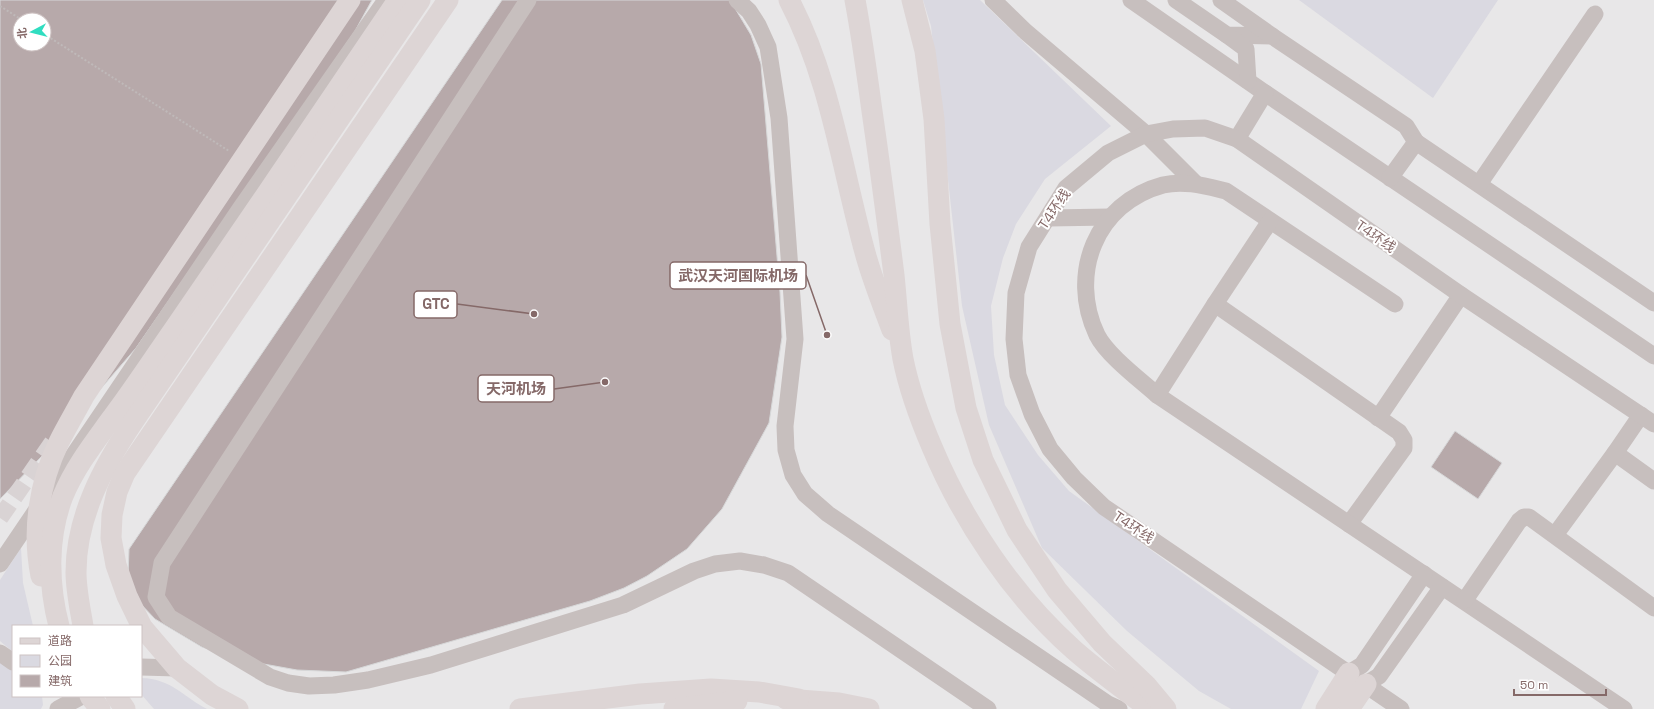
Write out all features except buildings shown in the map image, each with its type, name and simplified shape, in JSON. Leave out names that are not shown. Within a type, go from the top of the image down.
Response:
[{"type":"main road","points":[[56,625],[43,588],[39,567],[37,523],[45,478],[59,442],[84,396],[350,0]]},
{"type":"main road","points":[[59,625],[52,593],[51,556],[57,517],[64,496],[82,458],[117,411],[253,216],[398,0]]},
{"type":"main road","points":[[83,625],[76,572],[80,535],[91,499],[108,464],[133,422],[420,0]]},
{"type":"main road","points":[[141,625],[127,596],[116,564],[111,538],[112,515],[117,492],[125,473],[448,0]]},
{"type":"main road","points":[[789,0],[801,22],[813,52],[822,80],[866,256],[903,359],[918,410],[940,466],[977,533],[998,564],[1041,617],[1073,649],[1150,709]]},
{"type":"main road","points":[[855,0],[879,157],[903,359]]},
{"type":"main road","points":[[912,0],[925,51],[934,119],[940,224],[950,324],[966,408],[983,460],[1017,530],[1056,590],[1102,643],[1146,686],[1166,709]]},
{"type":"main road","points":[[64,496],[61,534],[63,555],[70,592],[83,625]]},
{"type":"main road","points":[[142,627],[177,668],[212,695],[238,709]]},
{"type":"main road","points":[[1326,709],[1357,679]]},
{"type":"main road","points":[[1349,709],[1357,679]]},
{"type":"main road","points":[[520,709],[640,694],[712,689],[759,692],[799,699],[840,703],[869,709]]},
{"type":"main road","points":[[78,697],[100,709]]},
{"type":"main road","points":[[117,697],[125,709]]},
{"type":"main road","points":[[674,709],[716,703],[799,699]]},
{"type":"street","points":[[0,564],[232,222],[386,0]]},
{"type":"street","points":[[528,0],[162,563],[156,598],[169,617],[270,677],[288,683],[309,686],[334,685],[368,680],[431,665],[553,628],[623,605],[694,571],[715,564],[740,561],[764,565],[788,573],[988,709]]},
{"type":"street","points":[[737,0],[749,11],[758,25],[768,47],[779,118],[795,339],[785,426],[786,450],[793,474],[805,494],[828,514],[1101,699],[1119,709]]},
{"type":"street","points":[[993,0],[1026,32],[1146,134],[1195,183]]},
{"type":"street","points":[[1132,0],[1265,93],[1654,356]]},
{"type":"street","points":[[1176,0],[1246,49],[1248,81]]},
{"type":"street","points":[[1221,0],[1406,126],[1416,142],[1654,303]]},
{"type":"street","points":[[1479,184],[1595,14]]},
{"type":"street","points":[[1227,35],[1272,36]]},
{"type":"street","points":[[1237,139],[1265,93]]},
{"type":"street","name":"T4环线","points":[[1401,709],[1104,507],[1074,478],[1050,449],[1032,414],[1018,375],[1014,339],[1016,293],[1029,248],[1066,188],[1108,153],[1146,134],[1173,128],[1205,128],[1237,139],[1461,295],[1647,419]]},
{"type":"street","points":[[1390,178],[1416,142]]},
{"type":"street","points":[[1395,304],[1226,191],[1195,183],[1164,185],[1134,197],[1110,217],[1093,244],[1085,274],[1086,306],[1098,336],[1118,360],[1157,395],[1442,587],[1465,600],[1624,709]]},
{"type":"street","points":[[1048,218],[1110,217]]},
{"type":"street","points":[[1157,395],[1270,221]]},
{"type":"street","points":[[1378,418],[1461,295]]},
{"type":"street","points":[[1215,304],[1399,432],[1404,440],[1404,448],[1349,524]]},
{"type":"street","points":[[1555,535],[1615,453],[1647,419]]},
{"type":"street","points":[[1615,453],[1654,481]]},
{"type":"street","points":[[1465,600],[1519,521],[1524,517],[1528,517],[1555,535],[1654,608]]},
{"type":"street","points":[[1424,574],[1362,665],[1357,679],[1379,676],[1442,587]]},
{"type":"street","points":[[0,653],[12,661]]},
{"type":"street","points":[[142,667],[177,668]]},
{"type":"street","points":[[58,709],[78,697]]},
{"type":"path","points":[[0,6],[12,14]]},
{"type":"path","points":[[52,39],[230,152]]},
{"type":"shaded area","points":[[0,0],[1654,0],[1654,709],[0,709]]},
{"type":"green space","points":[[923,0],[980,0],[1111,126],[1045,179],[1016,224],[1003,258],[991,306],[994,355],[1005,405],[1038,455],[1069,491],[1319,671],[1301,709],[1231,709],[1199,691],[1127,631],[1042,548],[989,425],[962,306],[931,26]]},
{"type":"green space","points":[[1299,0],[1498,0],[1433,98]]},
{"type":"green space","points":[[21,548],[23,583],[33,625],[12,625],[12,651],[0,641],[0,580]]},
{"type":"green space","points":[[0,661],[12,669],[12,697],[42,697],[43,705],[41,709],[0,709]]},
{"type":"green space","points":[[142,678],[161,681],[207,709],[154,709],[142,695]]},
{"type":"tunnel","points":[[0,518],[54,440]]},
{"type":"place","name":"GTC","points":[[534,314]]},
{"type":"place","name":"武汉天河国际机场","points":[[827,335]]},
{"type":"place","name":"天河机场","points":[[605,382]]}]
